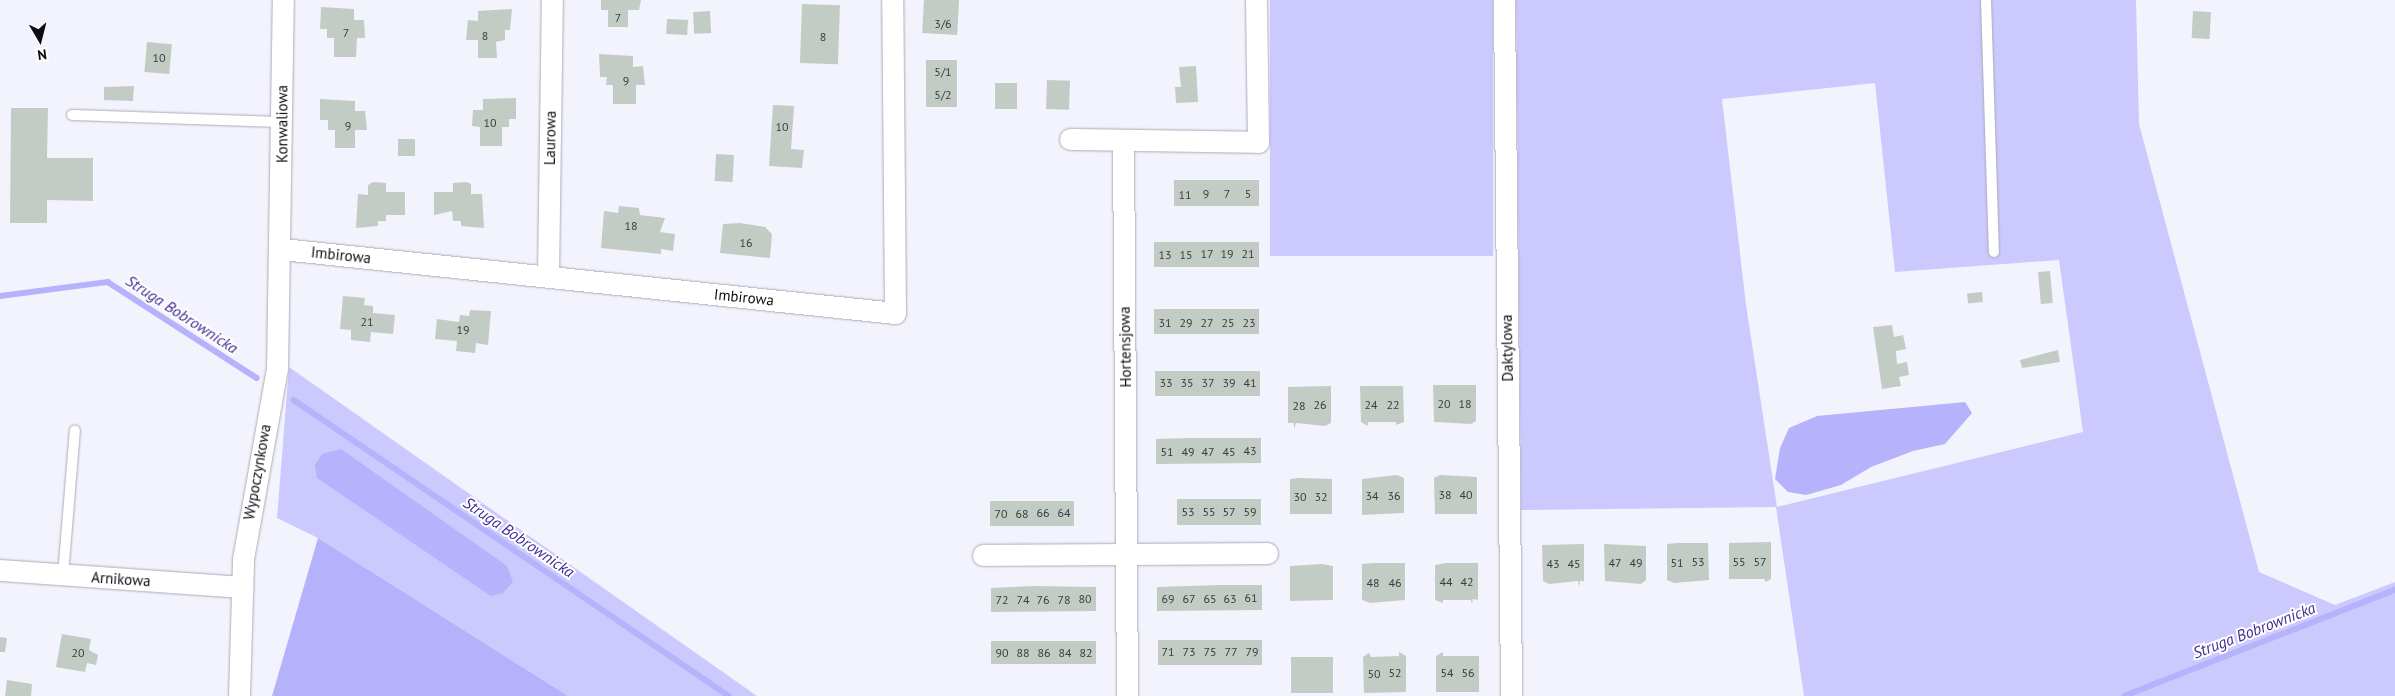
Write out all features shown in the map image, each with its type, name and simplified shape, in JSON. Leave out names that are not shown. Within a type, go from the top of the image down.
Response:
[{"type":"street","name":"Konwaliowa","points":[[282,248],[283,0]]},
{"type":"street","name":"Laurowa","points":[[548,276],[552,0]]},
{"type":"street","name":"Imbirowa","points":[[282,248],[895,313],[892,0]]},
{"type":"street","points":[[1070,139],[1258,142],[1256,0]]},
{"type":"street","name":"Daktylowa","points":[[1504,0],[1510,696]]},
{"type":"street","name":"Hortensjowa","points":[[1123,140],[1127,696]]},
{"type":"street","name":"Wypoczynkowa","points":[[239,696],[242,586],[250,506],[277,369],[282,248]]},
{"type":"street","points":[[983,556],[1266,553]]},
{"type":"street","name":"Arnikowa","points":[[0,570],[242,586]]},
{"type":"lane","points":[[1986,0],[1994,252]]},
{"type":"lane","points":[[72,115],[282,122]]},
{"type":"lane","points":[[63,575],[75,430]]},
{"type":"shaded area","points":[[1270,0],[1493,0],[1493,256],[1270,256]]},
{"type":"shaded area","points":[[1516,0],[2136,0],[2139,124],[2259,572],[2335,605],[2395,582],[2395,696],[1804,696],[1776,507],[1521,510]],"holes":[[[1875,83],[1895,272],[2059,260],[2083,432],[1777,507],[1746,305],[1722,99]]]},
{"type":"shaded area","points":[[289,367],[757,696],[568,696],[318,538],[277,518]]},
{"type":"shaded area","points":[[1965,402],[1972,413],[1945,444],[1913,451],[1871,467],[1841,485],[1806,495],[1788,492],[1775,479],[1780,448],[1789,428],[1817,416]]},
{"type":"shaded area","points":[[341,449],[507,566],[513,582],[503,593],[491,596],[317,478],[315,465],[322,454]]},
{"type":"shaded area","points":[[318,538],[568,696],[272,696]]},
{"type":"building","points":[[601,0],[641,0],[639,10],[628,10],[628,27],[608,27],[608,10],[601,10]]},
{"type":"building","points":[[924,0],[959,0],[957,35],[922,33]]},
{"type":"building","points":[[802,4],[840,5],[838,64],[800,63]]},
{"type":"building","points":[[321,7],[354,9],[354,20],[364,20],[365,38],[357,38],[356,57],[334,57],[334,38],[327,38],[327,29],[320,29]]},
{"type":"building","points":[[512,9],[510,30],[505,30],[505,40],[496,42],[497,58],[478,58],[478,40],[466,40],[468,20],[478,21],[478,11]]},
{"type":"building","points":[[710,11],[711,33],[694,34],[693,12]]},
{"type":"building","points":[[2193,11],[2211,12],[2210,39],[2192,38]]},
{"type":"building","points":[[667,19],[688,20],[687,35],[666,34]]},
{"type":"building","points":[[147,42],[172,44],[169,74],[144,72]]},
{"type":"building","points":[[599,54],[633,56],[633,67],[643,66],[645,85],[636,85],[636,104],[613,104],[613,85],[606,85],[607,77],[600,77]]},
{"type":"building","points":[[926,60],[957,60],[957,107],[926,107]]},
{"type":"building","points":[[1196,66],[1198,102],[1176,103],[1175,87],[1181,87],[1179,67]]},
{"type":"building","points":[[1047,80],[1070,81],[1069,110],[1046,109]]},
{"type":"building","points":[[995,83],[1017,83],[1017,109],[995,109]]},
{"type":"building","points":[[134,86],[133,101],[104,100],[104,87]]},
{"type":"building","points":[[516,98],[516,119],[509,119],[509,127],[502,127],[502,146],[480,146],[480,127],[472,126],[473,110],[483,110],[483,99]]},
{"type":"building","points":[[320,99],[355,101],[355,111],[365,111],[367,130],[355,130],[355,148],[335,148],[335,130],[328,130],[328,120],[320,120]]},
{"type":"building","points":[[773,105],[794,106],[791,149],[804,150],[802,168],[769,166]]},
{"type":"building","points":[[11,108],[48,108],[47,158],[93,158],[93,201],[47,200],[47,223],[10,223]]},
{"type":"building","points":[[398,139],[415,139],[415,156],[398,156]]},
{"type":"building","points":[[716,154],[734,155],[733,182],[715,181]]},
{"type":"building","points":[[1174,180],[1259,180],[1259,206],[1174,206]]},
{"type":"building","points":[[373,182],[386,183],[386,192],[405,192],[405,215],[386,215],[386,221],[378,221],[378,226],[356,228],[358,194],[368,195],[368,185]]},
{"type":"building","points":[[467,182],[471,184],[471,194],[482,194],[484,228],[461,226],[461,221],[453,221],[452,211],[434,215],[434,192],[453,192],[453,183]]},
{"type":"building","points":[[619,206],[639,208],[640,215],[665,218],[660,232],[675,234],[673,251],[661,249],[661,254],[601,248],[604,211],[618,213]]},
{"type":"building","points":[[740,223],[765,227],[772,234],[770,258],[720,253],[723,224]]},
{"type":"building","points":[[1154,242],[1259,242],[1259,267],[1154,267]]},
{"type":"building","points":[[2050,271],[2053,303],[2041,304],[2038,272]]},
{"type":"building","points":[[1982,292],[1983,302],[1968,304],[1967,294]]},
{"type":"building","points":[[343,296],[365,298],[364,305],[373,306],[373,313],[395,315],[393,334],[371,332],[370,342],[351,340],[351,330],[340,329]]},
{"type":"building","points":[[1154,309],[1259,309],[1259,334],[1154,334]]},
{"type":"building","points":[[470,310],[491,311],[488,345],[476,343],[475,353],[456,351],[457,341],[435,339],[437,319],[459,322],[460,315],[469,316]]},
{"type":"building","points":[[1892,325],[1894,337],[1903,335],[1906,349],[1896,351],[1897,364],[1907,362],[1909,375],[1899,377],[1901,386],[1882,389],[1873,327]]},
{"type":"building","points":[[2058,350],[2060,362],[2022,368],[2020,360]]},
{"type":"building","points":[[1155,371],[1260,371],[1260,396],[1155,396]]},
{"type":"building","points":[[1433,385],[1476,385],[1476,421],[1471,424],[1434,422]]},
{"type":"building","points":[[1331,386],[1331,423],[1325,426],[1296,423],[1294,429],[1294,423],[1288,423],[1288,387]]},
{"type":"building","points":[[1360,386],[1403,386],[1404,422],[1396,425],[1396,422],[1368,422],[1368,426],[1361,422]]},
{"type":"building","points":[[1261,438],[1261,463],[1156,464],[1156,439]]},
{"type":"building","points":[[1397,475],[1404,478],[1404,513],[1362,515],[1362,479]]},
{"type":"building","points":[[1440,475],[1477,477],[1477,514],[1435,514],[1434,478]]},
{"type":"building","points":[[1290,479],[1332,479],[1332,514],[1290,514]]},
{"type":"building","points":[[1177,499],[1261,499],[1261,525],[1177,525]]},
{"type":"building","points":[[990,501],[1074,501],[1074,526],[990,526]]},
{"type":"building","points":[[1771,542],[1771,579],[1766,582],[1764,579],[1729,579],[1729,543]]},
{"type":"building","points":[[1708,543],[1709,580],[1674,583],[1667,580],[1667,544]]},
{"type":"building","points":[[1584,544],[1584,581],[1580,581],[1579,587],[1578,581],[1549,584],[1543,581],[1542,545]]},
{"type":"building","points":[[1604,544],[1646,546],[1646,580],[1641,584],[1605,581]]},
{"type":"building","points":[[1405,563],[1405,600],[1370,603],[1362,600],[1362,564]]},
{"type":"building","points":[[1445,563],[1478,563],[1478,600],[1473,599],[1472,604],[1471,600],[1443,600],[1443,603],[1435,600],[1435,565]]},
{"type":"building","points":[[1322,564],[1333,566],[1333,600],[1290,601],[1290,566]]},
{"type":"building","points":[[1262,585],[1262,610],[1157,611],[1157,587]]},
{"type":"building","points":[[1033,586],[1096,587],[1096,611],[991,612],[991,588]]},
{"type":"building","points":[[62,634],[91,639],[89,650],[98,655],[96,665],[87,663],[85,672],[56,667]]},
{"type":"building","points":[[0,637],[7,638],[5,652],[0,652]]},
{"type":"building","points":[[1158,640],[1262,640],[1262,665],[1158,665]]},
{"type":"building","points":[[991,641],[1096,641],[1096,664],[991,664]]},
{"type":"building","points":[[1399,652],[1406,656],[1406,692],[1364,693],[1363,657],[1369,653],[1371,657],[1399,656]]},
{"type":"building","points":[[1443,652],[1443,656],[1479,656],[1479,692],[1436,692],[1436,656]]},
{"type":"building","points":[[1291,657],[1333,657],[1333,693],[1291,693]]},
{"type":"building","points":[[7,680],[32,684],[31,696],[5,696]]},
{"type":"waterway","name":"Struga Bobrownicka","points":[[0,296],[108,282],[257,378]]},
{"type":"waterway","name":"Struga Bobrownicka","points":[[294,400],[729,696]]},
{"type":"waterway","name":"Struga Bobrownicka","points":[[2124,696],[2395,590]]}]
